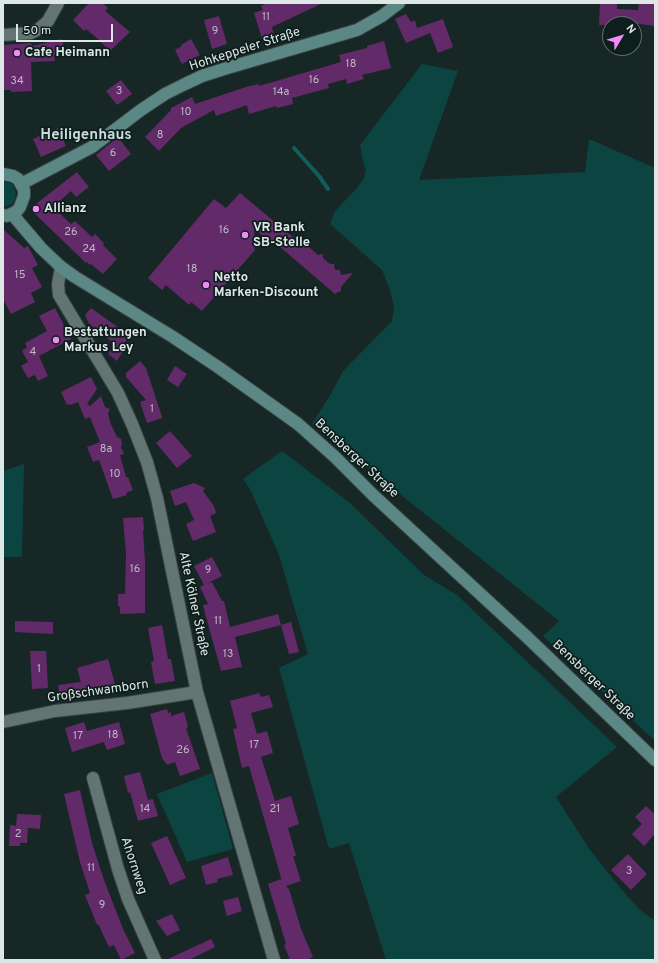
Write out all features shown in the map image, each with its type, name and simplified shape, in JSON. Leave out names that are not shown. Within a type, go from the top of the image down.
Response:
[{"type":"main road","name":"Hohkeppeler Straße","points":[[21,184],[92,147],[141,110],[165,94],[191,81],[224,69],[357,30],[382,16],[399,3]]},
{"type":"main road","points":[[3,174],[13,176],[18,180],[21,184],[24,196],[23,202],[17,211],[8,214]]},
{"type":"main road","name":"Bensberger Straße","points":[[8,214],[61,267],[180,341],[298,424],[516,627],[655,760]]},
{"type":"street","points":[[3,35],[31,32],[39,29],[48,21],[58,3]]},
{"type":"street","name":"Alte Kölner Straße","points":[[61,267],[58,284],[59,295],[118,393],[147,462],[158,498],[197,692],[274,960]]},
{"type":"street","name":"Großschwamborn","points":[[3,722],[55,711],[127,703],[197,692]]},
{"type":"street","name":"Ahornweg","points":[[92,778],[128,899],[155,960]]},
{"type":"shaded area","points":[[422,64],[458,71],[419,180],[585,172],[589,139],[655,168],[655,741],[543,636],[559,621],[312,424],[343,371],[392,321],[394,307],[390,290],[382,270],[330,224],[335,211],[357,188],[364,178],[366,170],[360,145]]},
{"type":"shaded area","points":[[3,181],[12,184],[16,193],[12,204],[4,207]]},
{"type":"shaded area","points":[[282,451],[350,503],[424,575],[457,595],[617,747],[556,797],[590,850],[640,910],[655,921],[655,960],[386,960],[349,843],[329,849],[279,668],[308,654],[279,555],[250,489],[243,479]]},
{"type":"shaded area","points":[[24,464],[22,557],[3,557],[3,471]]},
{"type":"shaded area","points":[[212,773],[233,849],[187,862],[157,794]]},
{"type":"building","points":[[89,3],[103,3],[108,8],[105,11],[130,32],[110,51],[98,39],[86,29],[84,31],[73,20]]},
{"type":"building","points":[[267,3],[323,3],[272,27],[275,38],[263,42],[254,13],[263,10],[261,6]]},
{"type":"building","points":[[600,3],[617,3],[617,9],[638,10],[639,3],[655,3],[655,26],[642,24],[642,16],[602,16],[602,25],[599,25]]},
{"type":"building","points":[[406,14],[411,22],[415,20],[417,28],[443,19],[453,47],[438,53],[430,33],[406,43],[395,19]]},
{"type":"building","points":[[219,16],[227,44],[212,49],[204,20]]},
{"type":"building","points":[[62,39],[65,52],[54,55],[55,61],[31,62],[32,91],[11,92],[11,90],[3,90],[3,45],[31,43],[32,46]]},
{"type":"building","points":[[191,39],[200,55],[182,64],[175,50]]},
{"type":"building","points":[[384,41],[391,68],[362,75],[364,79],[347,84],[346,79],[328,84],[329,88],[292,98],[293,104],[277,108],[276,106],[249,114],[247,105],[216,116],[214,110],[181,128],[159,151],[145,137],[171,110],[171,108],[192,97],[195,104],[246,87],[259,84],[259,86],[341,62],[339,55],[367,48],[367,46]]},
{"type":"building","points":[[121,80],[132,94],[117,105],[106,91]]},
{"type":"building","points":[[58,128],[66,146],[41,157],[33,139]]},
{"type":"building","points":[[118,137],[131,154],[109,171],[96,155]]},
{"type":"building","points":[[77,172],[89,187],[76,197],[71,191],[53,207],[71,224],[75,221],[92,237],[95,234],[104,243],[103,245],[117,259],[103,274],[91,264],[86,263],[32,211],[32,207]]},
{"type":"building","points":[[240,193],[294,238],[296,236],[318,255],[323,254],[323,258],[330,264],[334,264],[335,270],[340,270],[341,275],[353,273],[341,287],[341,291],[335,294],[272,240],[270,243],[254,228],[255,250],[202,311],[191,302],[189,305],[166,285],[162,290],[148,278],[214,199],[226,208]]},
{"type":"building","points":[[3,229],[24,248],[28,246],[38,265],[32,268],[42,287],[31,293],[35,302],[11,314],[3,299]]},
{"type":"building","points":[[55,308],[71,339],[39,356],[48,376],[38,381],[35,375],[28,378],[21,366],[28,362],[22,351],[27,347],[25,343],[47,331],[39,316]]},
{"type":"building","points":[[91,308],[130,336],[122,346],[125,348],[117,361],[108,354],[115,344],[89,324],[85,315]]},
{"type":"building","points":[[140,361],[146,368],[163,420],[162,418],[147,423],[140,402],[146,400],[126,377],[126,373]]},
{"type":"building","points":[[175,366],[187,374],[178,387],[167,380]]},
{"type":"building","points":[[91,377],[97,389],[87,404],[90,406],[101,396],[105,407],[110,409],[108,413],[110,422],[117,437],[121,439],[121,447],[124,454],[120,455],[126,477],[128,477],[133,490],[126,493],[127,495],[113,499],[99,460],[93,462],[87,447],[100,442],[90,417],[85,419],[78,402],[67,405],[61,392]]},
{"type":"building","points":[[170,431],[192,456],[177,468],[156,443]]},
{"type":"building","points":[[194,483],[205,488],[203,491],[214,506],[216,513],[210,516],[216,532],[193,541],[186,524],[194,520],[186,502],[175,506],[170,491]]},
{"type":"building","points":[[143,517],[145,613],[120,614],[118,594],[125,594],[126,554],[123,518]]},
{"type":"building","points":[[212,557],[222,576],[206,584],[212,582],[222,601],[224,601],[230,627],[278,614],[281,625],[235,637],[242,667],[221,671],[203,605],[208,604],[200,587],[204,585],[194,566]]},
{"type":"building","points":[[15,621],[53,622],[53,634],[15,632]]},
{"type":"building","points":[[291,622],[299,652],[289,654],[281,625]]},
{"type":"building","points":[[162,625],[168,659],[171,659],[175,681],[155,684],[151,662],[154,661],[148,628]]},
{"type":"building","points":[[30,651],[46,651],[48,688],[32,689]]},
{"type":"building","points":[[108,659],[115,684],[86,695],[60,698],[58,685],[81,682],[77,668]]},
{"type":"building","points":[[259,693],[261,697],[269,695],[273,707],[251,713],[257,734],[267,731],[273,753],[261,757],[275,801],[291,796],[299,824],[288,828],[296,856],[293,856],[301,881],[286,886],[289,889],[301,929],[313,957],[306,960],[290,960],[284,945],[286,944],[268,884],[281,879],[282,881],[249,766],[242,768],[233,729],[237,728],[230,701]]},
{"type":"building","points":[[167,709],[168,713],[171,712],[171,716],[184,712],[188,727],[186,728],[200,769],[180,776],[175,762],[167,765],[162,758],[150,714]]},
{"type":"building","points":[[84,722],[87,731],[119,722],[125,744],[107,750],[104,742],[72,752],[65,728]]},
{"type":"building","points":[[140,772],[148,800],[153,799],[158,816],[138,821],[130,792],[128,793],[124,776]]},
{"type":"building","points":[[80,790],[92,843],[104,880],[123,929],[135,953],[121,960],[114,945],[109,947],[98,924],[97,925],[85,895],[90,893],[80,862],[64,794]]},
{"type":"building","points":[[646,806],[655,814],[655,834],[644,846],[632,834],[642,824],[635,817]]},
{"type":"building","points":[[17,814],[41,815],[40,829],[28,828],[27,843],[20,843],[20,846],[9,846],[10,825],[16,826]]},
{"type":"building","points":[[167,836],[186,878],[170,885],[151,843]]},
{"type":"building","points":[[628,854],[647,874],[631,890],[611,870]]},
{"type":"building","points":[[228,857],[233,875],[217,879],[218,882],[206,885],[201,866]]},
{"type":"building","points":[[238,897],[242,911],[227,916],[223,901]]},
{"type":"building","points":[[172,914],[180,930],[167,936],[156,921]]},
{"type":"building","points":[[211,939],[215,947],[189,960],[166,960]]},
{"type":"waterway","points":[[294,148],[319,176],[328,189]]},
{"type":"place","name":"Cafe Heimann","points":[[17,53]]},
{"type":"place","name":"Allianz","points":[[36,209]]},
{"type":"place","name":"VR Bank SB-Stelle","points":[[245,235]]},
{"type":"place","name":"Netto Marken-Discount","points":[[206,285]]},
{"type":"place","name":"Bestattungen Markus Ley","points":[[56,340]]},
{"type":"district","name":"Heiligenhaus","points":[[86,136]]}]
